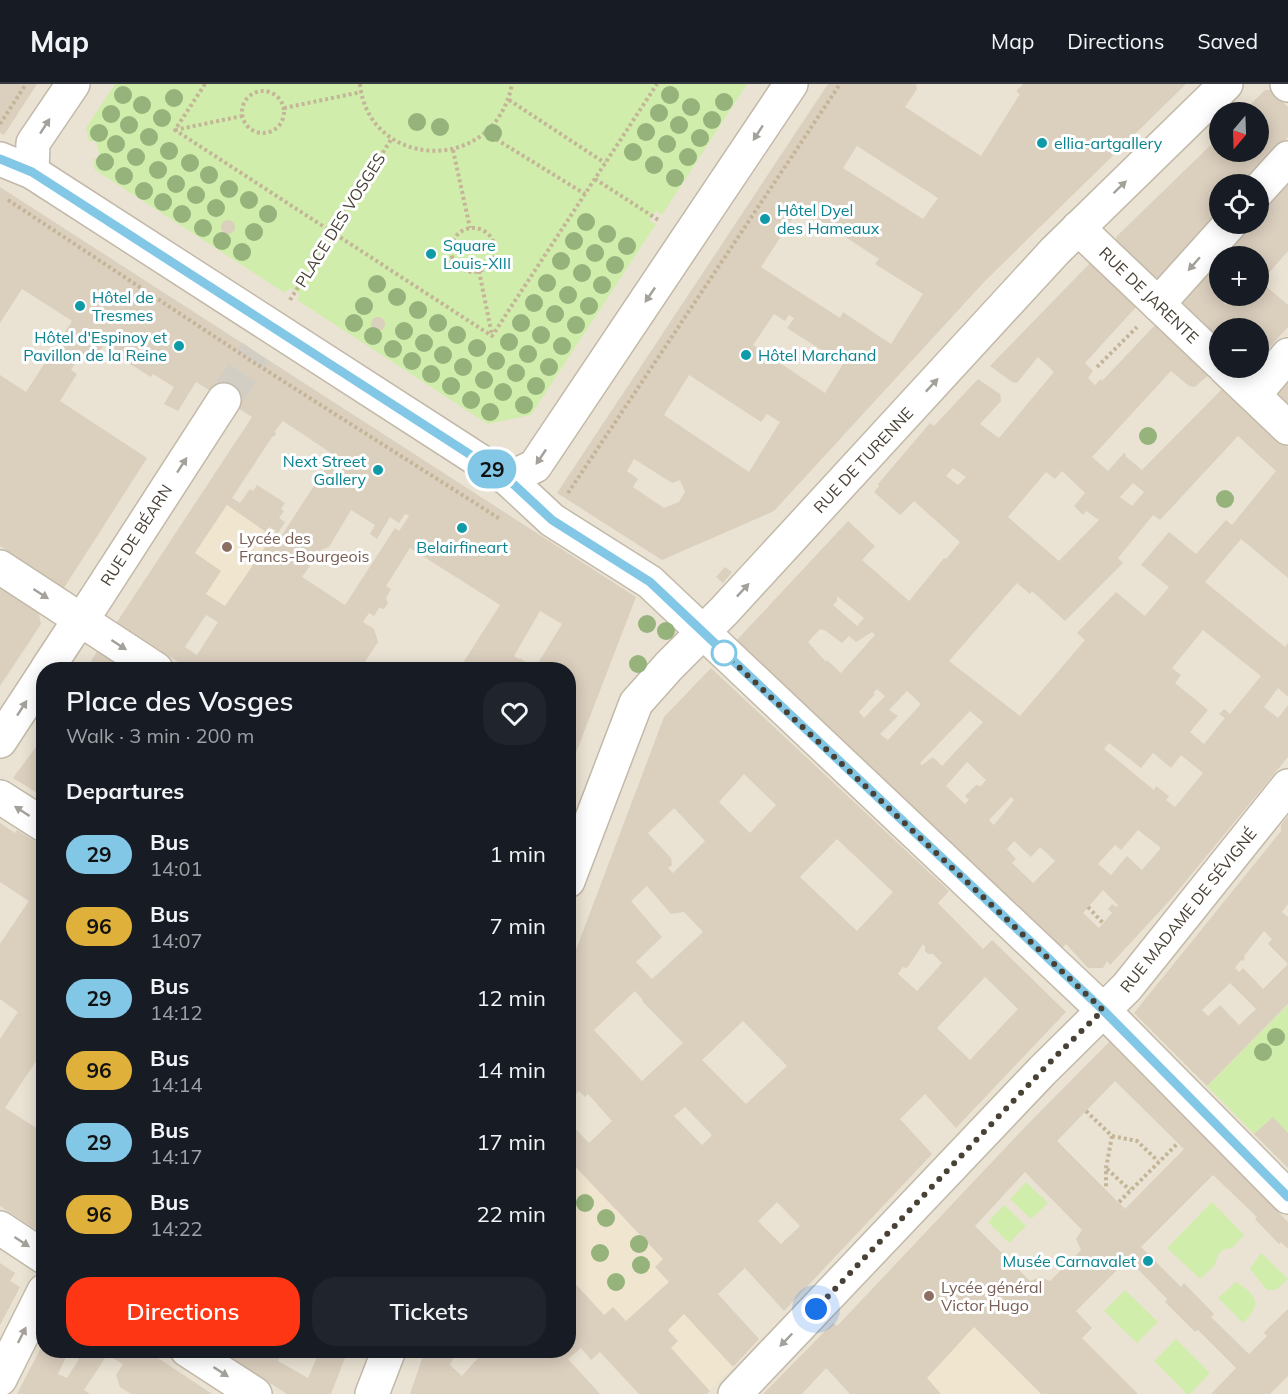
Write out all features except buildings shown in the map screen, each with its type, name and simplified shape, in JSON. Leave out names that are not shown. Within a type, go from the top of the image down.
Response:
[{"type":"street","points":[[32,172],[33,143],[73,84]]},
{"type":"street","points":[[508,479],[535,466],[790,84]]},
{"type":"street","name":"RUE DE TURENNE","points":[[576,860],[636,703],[1078,228],[1226,84]]},
{"type":"street","points":[[1269,179],[1288,158]]},
{"type":"street","points":[[0,159],[32,172],[508,479],[552,520],[650,582],[1103,1010],[1288,1197]]},
{"type":"street","name":"RUE DE JARENTE","points":[[1078,228],[1209,353]]},
{"type":"street","points":[[1158,304],[1221,234]]},
{"type":"street","points":[[1254,395],[1288,355]]},
{"type":"street","points":[[1236,378],[1288,428]]},
{"type":"street","name":"RUE DE BÉARN","points":[[52,662],[82,620],[224,400]]},
{"type":"street","points":[[0,567],[145,662]]},
{"type":"street","points":[[0,741],[36,686]]},
{"type":"street","name":"RUE MADAME DE SÉVIGNÉ","points":[[735,1394],[1042,1071],[1127,987],[1288,786]]},
{"type":"street","points":[[0,796],[36,820]]},
{"type":"street","points":[[0,1228],[36,1252]]},
{"type":"street","points":[[0,1378],[36,1307]]},
{"type":"street","points":[[199,1358],[255,1394]]},
{"type":"street","points":[[372,1394],[386,1358]]},
{"type":"path","points":[[0,124],[26,84]]},
{"type":"path","points":[[175,130],[205,84]]},
{"type":"path","points":[[360,84],[367,110],[378,125],[392,138],[411,148],[432,152],[453,150],[486,133],[499,118],[508,100],[512,84]]},
{"type":"path","points":[[492,336],[657,84]]},
{"type":"path","points":[[565,498],[840,84]]},
{"type":"path","points":[[270,92],[281,101],[284,108],[282,121],[273,131],[267,133],[260,134],[248,128],[242,116],[244,102],[255,93],[270,92]]},
{"type":"path","points":[[284,108],[361,92]]},
{"type":"path","points":[[508,100],[605,163]]},
{"type":"path","points":[[175,130],[242,116]]},
{"type":"path","points":[[175,130],[492,336]]},
{"type":"path","points":[[486,133],[585,194]]},
{"type":"path","name":"PLACE DES VOSGES","points":[[273,327],[392,138]]},
{"type":"path","points":[[453,150],[470,228]]},
{"type":"path","points":[[595,179],[652,216]]},
{"type":"path","points":[[0,194],[250,360],[508,524]]},
{"type":"path","points":[[470,228],[484,230],[494,242],[494,256],[486,268],[479,271],[459,267],[452,255],[453,240],[463,230],[470,228]]},
{"type":"path","points":[[479,271],[492,336]]},
{"type":"path","points":[[1097,367],[1158,304]]},
{"type":"path","points":[[1088,907],[1103,923]]},
{"type":"path","points":[[1086,1112],[1112,1137],[1137,1142],[1158,1161]]},
{"type":"path","points":[[1106,1189],[1106,1168],[1112,1137]]},
{"type":"path","points":[[1119,1202],[1178,1143]]},
{"type":"path","points":[[1106,1168],[1130,1190]]},
{"type":"shaded area","points":[[0,84],[1288,84],[1288,1394],[0,1394]]},
{"type":"shaded area","points":[[208,484],[230,501],[304,548],[253,625],[157,562]]},
{"type":"shaded area","points":[[576,1167],[749,1350],[707,1394],[678,1394],[576,1284]]},
{"type":"shaded area","name":"Lycée général Victor Hugo","points":[[927,1230],[1089,1394],[900,1394],[837,1326]]},
{"type":"green space","name":"Square Louis-XIII","points":[[115,84],[747,84],[662,215],[656,211],[649,221],[656,224],[531,415],[488,424],[297,300],[300,294],[290,288],[285,293],[95,170],[93,159],[100,158],[96,141],[89,141],[86,128]]},
{"type":"green space","points":[[1288,1005],[1288,1133],[1273,1118],[1254,1134],[1207,1086]]},
{"type":"green space","points":[[1026,1182],[1048,1203],[1031,1219],[1010,1199]]},
{"type":"green space","points":[[1212,1202],[1244,1235],[1232,1248],[1219,1253],[1214,1266],[1200,1279],[1167,1248]]},
{"type":"green space","points":[[1004,1205],[1026,1226],[1009,1243],[988,1222]]},
{"type":"green space","points":[[1261,1253],[1288,1279],[1276,1290],[1267,1290],[1250,1269]]},
{"type":"green space","points":[[1236,1282],[1253,1296],[1255,1301],[1253,1311],[1243,1323],[1218,1298]]},
{"type":"green space","points":[[1125,1290],[1158,1322],[1137,1343],[1104,1311]]},
{"type":"green space","points":[[1176,1339],[1210,1373],[1190,1394],[1187,1394],[1154,1361]]},
{"type":"tunnel","points":[[224,400],[256,352]]},
{"type":"bus line","name":"29","points":[[0,159],[32,172],[508,479],[552,520],[650,582],[1103,1010],[1288,1197]]},
{"type":"place","name":"ellia-artgallery","points":[[1042,143]]},
{"type":"place","name":"Hôtel Dyel des Hameaux","points":[[765,219]]},
{"type":"place","name":"Square Louis-XIII","points":[[431,254]]},
{"type":"place","name":"Hôtel de Tresmes","points":[[80,306]]},
{"type":"place","name":"Hôtel d'Espinoy et Pavillon de la Reine","points":[[179,346]]},
{"type":"place","name":"Hôtel Marchand","points":[[746,355]]},
{"type":"place","name":"Next Street Gallery","points":[[378,470]]},
{"type":"place","name":"Belairfineart","points":[[462,528]]},
{"type":"place","name":"Lycée des Francs-Bourgeois","points":[[227,547]]},
{"type":"place","name":"Musée Carnavalet","points":[[1148,1261]]},
{"type":"place","name":"Lycée général Victor Hugo","points":[[929,1296]]},
{"type":"route","points":[[724,653],[1103,1010],[1055,1057],[816,1309]]}]
